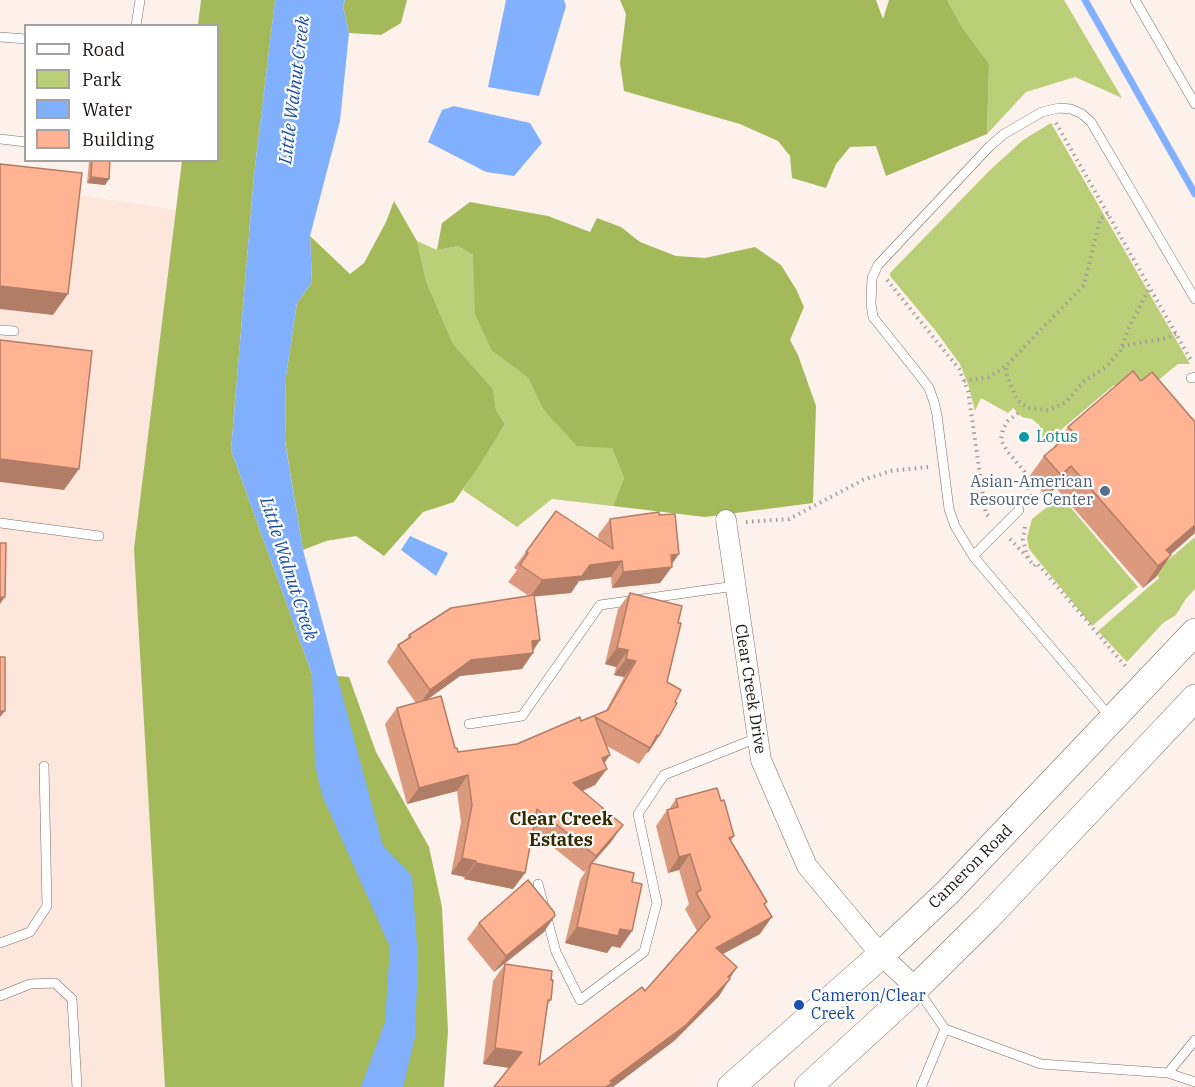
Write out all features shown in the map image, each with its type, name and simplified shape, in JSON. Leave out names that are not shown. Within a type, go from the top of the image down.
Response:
[{"type":"main road","name":"Cameron Road","points":[[731,1087],[881,956],[948,892],[1195,632]]},
{"type":"main road","points":[[808,1087],[916,988],[988,917],[1195,698]]},
{"type":"street","name":"Clear Creek Drive","points":[[726,522],[760,760],[807,866],[881,956],[916,988]]},
{"type":"lane","points":[[136,24],[140,0]]},
{"type":"lane","points":[[1135,0],[1195,104]]},
{"type":"lane","points":[[0,37],[24,39]]},
{"type":"lane","points":[[1113,720],[973,556],[955,526],[950,509],[937,415],[929,388],[873,316],[870,290],[872,278],[877,267],[990,146],[1021,124],[1049,110],[1059,108],[1071,109],[1082,114],[1091,122],[1195,299]]},
{"type":"lane","points":[[0,139],[24,142]]},
{"type":"lane","points":[[0,330],[14,331]]},
{"type":"lane","points":[[973,556],[1020,510]]},
{"type":"lane","points":[[0,523],[99,536]]},
{"type":"lane","points":[[469,724],[522,716],[600,605],[735,586]]},
{"type":"lane","points":[[538,884],[555,952],[580,1000],[644,952],[657,903],[638,814],[664,775],[757,738]]},
{"type":"lane","points":[[0,943],[30,932],[47,906],[44,766]]},
{"type":"lane","points":[[0,996],[30,984],[55,982],[72,999],[77,1087]]},
{"type":"lane","points":[[916,988],[945,1029],[1041,1064],[1168,1073],[1195,1082]]},
{"type":"lane","points":[[921,1087],[945,1029]]},
{"type":"lane","points":[[1168,1073],[1195,1040]]},
{"type":"path","points":[[1049,110],[1177,334],[1193,364],[1194,377]]},
{"type":"path","points":[[964,381],[989,378],[1006,366],[1084,285],[1100,219],[1108,214]]},
{"type":"path","points":[[877,267],[959,369],[968,391],[987,514],[1034,566],[1037,563],[1127,669]]},
{"type":"path","points":[[1006,366],[1007,376],[1017,400],[1028,408],[1049,410],[1066,402],[1083,382],[1106,367],[1122,346],[1150,287]]},
{"type":"path","points":[[1122,346],[1177,334]]},
{"type":"path","points":[[1018,413],[1008,421],[1003,429],[1001,440],[1007,452],[1024,471],[1031,500],[1030,509]]},
{"type":"path","points":[[726,522],[789,519],[863,480],[891,471],[933,466]]},
{"type":"path","points":[[1028,558],[1023,540],[1029,519]]},
{"type":"shaded area","points":[[0,183],[177,210],[134,549],[172,1087],[0,1087]]},
{"type":"green space","points":[[201,0],[275,0],[254,175],[231,450],[312,674],[349,677],[376,752],[429,847],[442,907],[448,1031],[444,1087],[165,1087],[134,549],[182,162],[219,162],[219,24],[198,24]]},
{"type":"green space","points":[[345,0],[407,0],[401,23],[381,35],[349,33],[343,6]]},
{"type":"green space","points":[[620,0],[876,0],[883,19],[889,0],[947,0],[962,27],[989,64],[987,134],[886,176],[876,146],[850,147],[836,164],[826,188],[792,178],[790,156],[778,141],[740,124],[624,91],[620,63],[626,14]]},
{"type":"green space","points":[[947,0],[1064,0],[1122,98],[1075,77],[1026,92],[987,134],[989,64],[962,27]]},
{"type":"green space","points":[[1051,123],[1190,364],[1178,364],[1145,391],[1120,392],[1114,385],[1043,445],[1042,430],[1039,425],[1032,419],[1022,417],[1013,408],[1008,413],[981,398],[975,411],[960,364],[890,276],[890,273],[989,171],[1023,140]]},
{"type":"green space","points":[[394,201],[417,241],[426,281],[453,344],[493,389],[496,410],[505,424],[454,502],[423,512],[384,556],[356,536],[326,541],[303,550],[285,441],[286,376],[297,303],[312,282],[310,236],[350,274],[364,263],[386,222]]},
{"type":"green space","points":[[470,202],[548,216],[590,232],[597,218],[621,227],[640,242],[676,256],[705,258],[755,247],[781,265],[804,307],[790,340],[798,355],[816,406],[813,503],[705,517],[613,506],[624,478],[612,448],[577,446],[543,409],[528,378],[492,351],[475,314],[473,255],[458,246],[437,250],[442,223]]},
{"type":"green space","points":[[417,241],[437,250],[458,246],[473,255],[492,351],[528,378],[543,409],[612,448],[624,478],[613,506],[552,499],[517,527],[463,490],[505,424],[496,410],[493,389],[453,344],[426,281]]},
{"type":"green space","points":[[1061,496],[1138,587],[1092,626],[1029,549],[1027,538],[1032,519]]},
{"type":"green space","points":[[1195,537],[1195,589],[1176,615],[1163,623],[1127,662],[1098,631],[1159,578],[1155,571]]},
{"type":"water","name":"Little Walnut Creek","points":[[275,0],[345,0],[343,6],[349,33],[340,121],[310,236],[312,282],[297,303],[286,376],[285,442],[303,550],[383,846],[412,876],[418,960],[415,1037],[403,1087],[361,1087],[385,1022],[390,947],[322,795],[315,765],[312,674],[231,450],[254,175]]},
{"type":"water","points":[[506,0],[564,0],[566,6],[539,96],[488,87]]},
{"type":"water","points":[[454,106],[530,123],[542,143],[514,176],[486,172],[428,142],[442,110]]},
{"type":"water","points":[[410,536],[448,553],[436,576],[401,550]]},
{"type":"building","points":[[92,162],[110,162],[109,179],[91,177]]},
{"type":"building","points":[[0,164],[82,173],[68,294],[0,286]]},
{"type":"building","points":[[0,340],[92,351],[79,469],[0,459]]},
{"type":"building","name":"Asian-American Resource Center","points":[[1133,371],[1141,381],[1152,372],[1195,422],[1195,525],[1166,550],[1171,555],[1158,566],[1071,466],[1061,475],[1044,456],[1073,432],[1068,427]]},
{"type":"building","points":[[556,511],[613,549],[610,519],[659,512],[659,515],[675,514],[679,554],[671,555],[672,567],[623,572],[622,561],[590,565],[582,576],[542,580],[520,565],[528,553],[526,552]]},
{"type":"building","points":[[0,543],[6,543],[5,597],[0,597]]},
{"type":"building","points":[[630,593],[682,606],[678,623],[681,623],[667,682],[681,690],[675,702],[677,703],[650,748],[595,717],[610,755],[602,758],[607,769],[573,783],[623,825],[596,856],[537,809],[525,873],[462,858],[472,805],[468,775],[419,788],[397,708],[441,696],[458,752],[517,744],[580,717],[581,721],[608,710],[636,661],[626,659],[628,650],[617,648]]},
{"type":"building","points":[[534,595],[540,640],[532,641],[533,653],[471,660],[430,690],[398,645],[411,637],[409,635],[451,608]]},
{"type":"building","points":[[0,657],[5,657],[5,711],[0,711]]},
{"type":"building","points":[[717,788],[721,801],[724,800],[734,836],[729,838],[767,902],[764,904],[772,917],[716,948],[737,967],[728,977],[730,979],[686,1025],[610,1081],[612,1083],[606,1087],[494,1087],[522,1052],[495,1048],[505,964],[552,971],[551,1000],[548,1000],[539,1065],[642,987],[645,991],[710,917],[696,893],[701,890],[690,854],[679,857],[667,810],[678,807],[676,799]]},
{"type":"building","points":[[591,863],[634,873],[632,882],[642,884],[632,931],[620,929],[618,936],[577,927]]},
{"type":"building","points":[[528,880],[555,916],[506,956],[479,923]]},
{"type":"waterway","points":[[1085,0],[1195,194]]},
{"type":"place","name":"Lotus","points":[[1024,437]]},
{"type":"place","name":"Asian-American Resource Center","points":[[1105,491]]},
{"type":"place","name":"Cameron/Clear Creek","points":[[799,1005]]},
{"type":"district","name":"Clear Creek Estates","points":[[561,830]]}]
